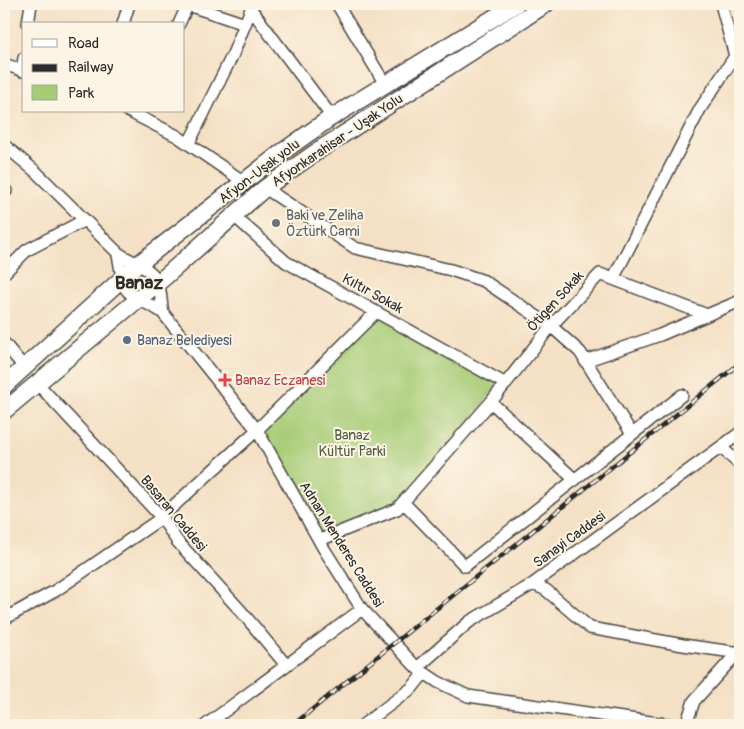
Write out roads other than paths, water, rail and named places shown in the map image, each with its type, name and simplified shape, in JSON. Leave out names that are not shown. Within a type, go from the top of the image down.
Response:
[{"type":"highway","name":"Afyonkarahisar - Uşak Yolu","points":[[385,84],[516,4]]},
{"type":"highway","name":"Afyonkarahisar - Uşak Yolu","points":[[4,410],[158,283],[265,188],[319,150],[546,4]]},
{"type":"highway","name":"Afyon-Uşak yolu","points":[[137,265],[332,117],[385,84]]},
{"type":"highway","points":[[4,386],[137,265]]},
{"type":"street","points":[[28,22],[31,4]]},
{"type":"street","points":[[124,22],[129,4]]},
{"type":"street","points":[[180,22],[187,4],[245,24]]},
{"type":"street","points":[[337,4],[385,84]]},
{"type":"street","points":[[707,315],[613,279],[700,109],[735,56],[721,4]]},
{"type":"street","points":[[188,143],[233,54],[252,7]]},
{"type":"street","points":[[252,7],[332,117]]},
{"type":"street","points":[[4,64],[22,71]]},
{"type":"street","points":[[140,114],[188,143],[244,182]]},
{"type":"street","points":[[4,145],[117,252],[137,265],[150,270],[158,283],[163,313]]},
{"type":"street","points":[[265,188],[355,248],[451,270],[484,281],[551,326],[580,352],[632,434]]},
{"type":"street","name":"Kıltır Sokak","points":[[234,216],[286,262],[506,384]]},
{"type":"street","points":[[4,273],[27,250],[85,220]]},
{"type":"street","points":[[117,252],[122,265],[122,278],[129,293],[154,305],[163,313]]},
{"type":"street","name":"Ötigen Sokak","points":[[320,540],[397,509],[491,402],[551,326],[600,274],[613,279]]},
{"type":"street","points":[[586,362],[660,335],[740,300]]},
{"type":"street","points":[[4,619],[55,592],[162,518],[257,430],[376,312]]},
{"type":"street","name":"Adnan Menderes Caddesi","points":[[163,313],[257,430],[362,609],[421,671],[468,696],[672,725]]},
{"type":"street","points":[[4,343],[24,367]]},
{"type":"street","name":"Basaran Caddesi","points":[[36,382],[162,518],[177,541],[241,611],[286,665]]},
{"type":"street","points":[[404,502],[465,566],[682,394]]},
{"type":"street","points":[[491,402],[575,480]]},
{"type":"street","name":"Sanayi Caddesi","points":[[363,725],[412,688],[421,671],[469,622],[533,584],[740,433]]},
{"type":"street","points":[[721,447],[740,465]]},
{"type":"street","points":[[533,584],[546,590],[590,628],[739,652]]},
{"type":"street","points":[[206,725],[362,609]]},
{"type":"street","points":[[686,725],[694,701],[739,652]]},
{"type":"railway","points":[[293,725],[740,363]]},
{"type":"place","name":"Baki ve Zeliha Öztürk Cami","points":[[276,223]]},
{"type":"place","name":"Banaz Belediyesi","points":[[127,340]]},
{"type":"place","name":"Banaz Eczanesi","points":[[225,380]]},
{"type":"district","name":"Banaz","points":[[139,282]]},
{"type":"park label","name":"Banaz Kültür Parki","points":[[352,444]]}]
